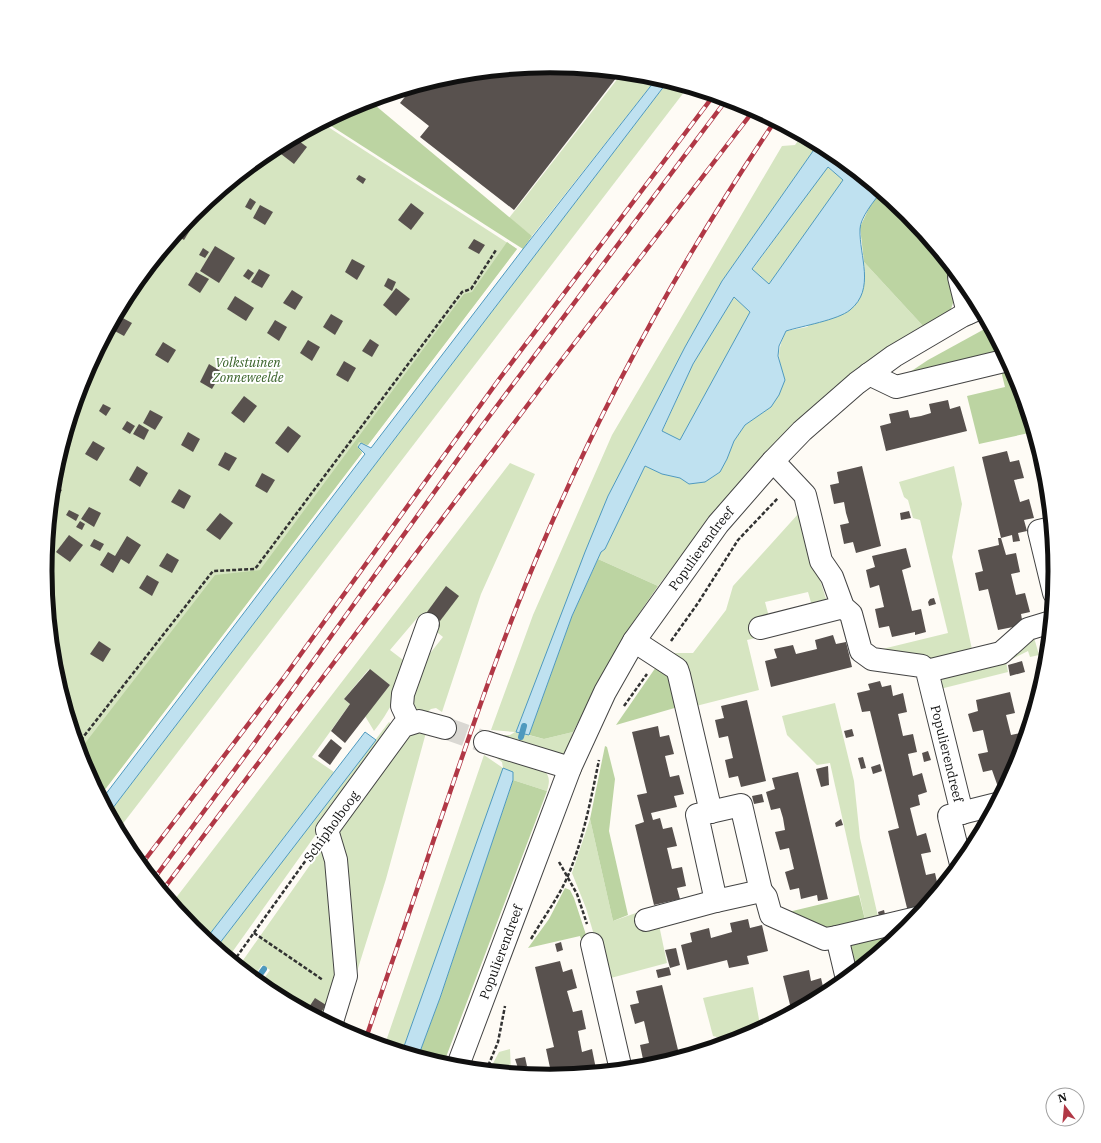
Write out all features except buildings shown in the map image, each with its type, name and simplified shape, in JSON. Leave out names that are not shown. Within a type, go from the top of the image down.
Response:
[{"type":"street","name":"Populierendreef","points":[[460,1061],[570,768],[605,692],[634,641],[718,524],[773,461],[808,426],[869,374],[926,337],[974,311]]},
{"type":"street","points":[[869,374],[896,386],[1002,361]]},
{"type":"street","points":[[773,461],[805,495],[821,561],[832,577],[843,607],[851,614],[861,651],[872,659],[922,666],[927,671],[1001,653],[1028,629],[1046,623]]},
{"type":"street","points":[[1047,529],[1039,531],[1049,572]]},
{"type":"street","points":[[760,628],[843,607]]},
{"type":"street","points":[[428,624],[403,694],[402,706],[410,723],[419,721],[445,728]]},
{"type":"street","points":[[634,641],[677,669],[711,812]]},
{"type":"street","name":"Populierendreef","points":[[927,671],[962,813]]},
{"type":"street","name":"Schipholboog","points":[[327,830],[403,726],[410,723]]},
{"type":"street","points":[[485,742],[570,768]]},
{"type":"street","points":[[716,901],[697,815],[741,806],[761,891],[766,897],[772,916],[825,939],[906,921]]},
{"type":"street","name":"Populierendreef","points":[[959,856],[949,816],[990,806]]},
{"type":"street","points":[[327,830],[336,860],[346,968],[346,976],[333,1020]]},
{"type":"street","points":[[646,920],[716,901],[761,891]]},
{"type":"street","points":[[838,937],[846,973]]},
{"type":"street","points":[[592,944],[620,1065]]},
{"type":"path","points":[[81,740],[213,571],[255,569],[462,292],[471,289],[496,250]]},
{"type":"path","points":[[622,708],[659,658]]},
{"type":"path","name":"Populierendreef","points":[[530,940],[552,907],[567,877],[588,812],[600,755]]},
{"type":"path","name":"Schipholboog","points":[[236,958],[327,830]]},
{"type":"path","points":[[545,836],[577,894],[592,944]]},
{"type":"path","points":[[254,933],[341,993]]},
{"type":"path","name":"Populierendreef","points":[[488,1066],[498,1042],[507,1000]]},
{"type":"green space","points":[[619,77],[652,84],[532,236],[509,218]]},
{"type":"green space","points":[[664,86],[685,91],[122,825],[112,809]]},
{"type":"green space","points":[[375,105],[532,236],[523,249],[329,125]]},
{"type":"green space","name":"Volkstuinen Zonneweelde","points":[[327,126],[517,249],[103,792],[78,732],[69,701],[56,637],[52,572],[56,506],[69,442],[78,411],[90,381],[103,351],[119,322],[155,268],[198,219],[247,176],[274,157]]},
{"type":"green space","points":[[799,139],[814,149],[722,281],[685,347],[608,496],[516,732],[544,739],[573,732],[567,751],[563,756],[487,735],[510,735],[515,732],[491,730],[533,615],[612,435],[782,146],[795,145]]},
{"type":"green space","points":[[827,167],[844,180],[769,284],[752,270]]},
{"type":"green space","points":[[878,196],[903,219],[946,268],[952,276],[955,297],[950,312],[924,327],[864,262],[860,227],[870,206]]},
{"type":"green space","points":[[507,242],[517,249],[368,445],[359,442],[357,446],[362,453],[103,792],[83,745],[215,575],[260,570],[464,294],[472,292]]},
{"type":"green space","points":[[864,262],[924,327],[791,428],[748,471],[658,586],[598,559],[601,552],[605,549],[645,466],[662,474],[680,478],[689,484],[705,482],[720,472],[734,441],[745,425],[771,407],[785,380],[779,351],[786,331],[807,327],[865,278]]},
{"type":"green space","points":[[734,297],[750,312],[680,440],[662,432],[693,364]]},
{"type":"green space","points":[[986,328],[998,351],[904,376],[928,360]]},
{"type":"green space","points":[[1006,370],[1023,411],[1029,433],[979,444],[967,396],[1005,387],[1001,371]]},
{"type":"green space","points":[[510,463],[535,474],[481,594],[442,712],[436,708],[431,709],[425,714],[415,712],[408,704],[420,666],[443,637],[418,617],[390,650],[407,663],[398,690],[390,708],[380,724],[374,731],[365,716],[390,685],[369,669],[344,699],[350,704],[312,757],[334,772],[209,934],[175,899]]},
{"type":"green space","points":[[954,466],[962,504],[952,557],[973,654],[936,663],[870,652],[948,633],[920,520],[913,518],[908,500],[904,497],[899,482]]},
{"type":"green space","points":[[799,513],[827,602],[812,606],[808,592],[765,602],[769,617],[760,637],[747,640],[759,690],[696,706],[666,653],[693,653],[726,610],[733,586]]},
{"type":"green space","points":[[598,559],[658,586],[625,634],[573,732],[544,739],[529,735],[572,616]]},
{"type":"green space","points":[[1033,634],[1039,655],[1030,657],[1028,651],[1006,662],[1008,672],[940,689],[940,684],[944,676]]},
{"type":"green space","points":[[656,667],[668,675],[678,707],[616,725]]},
{"type":"green space","points":[[835,703],[854,781],[860,838],[879,921],[866,924],[830,763],[817,765],[787,735],[782,716]]},
{"type":"green space","points":[[389,722],[393,726],[231,954],[219,944]]},
{"type":"green space","points":[[427,729],[386,879],[341,1024],[301,1003],[264,979],[270,970],[262,965],[256,973],[242,962],[324,845],[407,733]]},
{"type":"green space","points":[[605,746],[607,747],[615,779],[609,831],[628,915],[613,921],[590,819]]},
{"type":"green space","points":[[481,747],[543,769],[549,779],[547,791],[513,780],[513,772],[503,769],[403,1048],[386,1042],[484,755],[503,768],[502,762]]},
{"type":"green space","points":[[513,780],[547,791],[446,1058],[420,1053],[440,998]]},
{"type":"green space","points":[[590,819],[613,921],[636,913],[640,930],[659,925],[667,963],[607,979],[586,908],[572,873]]},
{"type":"green space","points":[[565,888],[570,890],[574,898],[589,944],[583,945],[580,936],[528,948],[549,919]]},
{"type":"green space","points":[[859,895],[866,924],[833,932],[780,914]]},
{"type":"green space","points":[[893,933],[854,967],[848,945]]},
{"type":"green space","points":[[753,987],[760,1024],[724,1039],[713,1036],[703,998]]},
{"type":"green space","points":[[510,1049],[511,1068],[491,1067],[499,1052]]},
{"type":"water","points":[[652,84],[664,86],[112,809],[105,795],[365,454],[358,447],[361,443],[371,448],[523,249]]},
{"type":"water","points":[[814,149],[854,176],[878,196],[862,220],[860,229],[864,282],[858,302],[850,310],[837,317],[786,331],[779,346],[778,356],[785,380],[779,395],[771,407],[745,425],[734,441],[720,472],[705,482],[689,484],[680,478],[662,474],[645,466],[605,549],[601,552],[572,616],[529,735],[516,732],[608,496],[685,347],[722,281]],"holes":[[[828,167],[843,180],[769,284],[752,269]],[[734,297],[750,312],[680,440],[662,431],[693,364]]]},
{"type":"water","points":[[365,732],[376,740],[219,944],[209,935]]},
{"type":"water","points":[[503,768],[513,772],[513,780],[440,998],[420,1053],[403,1048]]},
{"type":"waterway","points":[[521,737],[524,726]]},
{"type":"waterway","points":[[259,976],[264,969]]},
{"type":"tunnel","points":[[445,728],[485,742]]},
{"type":"railway","points":[[145,860],[285,676],[500,378],[711,99]]},
{"type":"railway","points":[[156,876],[253,745],[476,434],[723,104]]},
{"type":"railway","points":[[165,887],[557,366],[750,115]]},
{"type":"railway","points":[[367,1035],[459,765],[499,653],[543,543],[567,488],[620,380],[649,327],[710,222],[772,125]]}]
